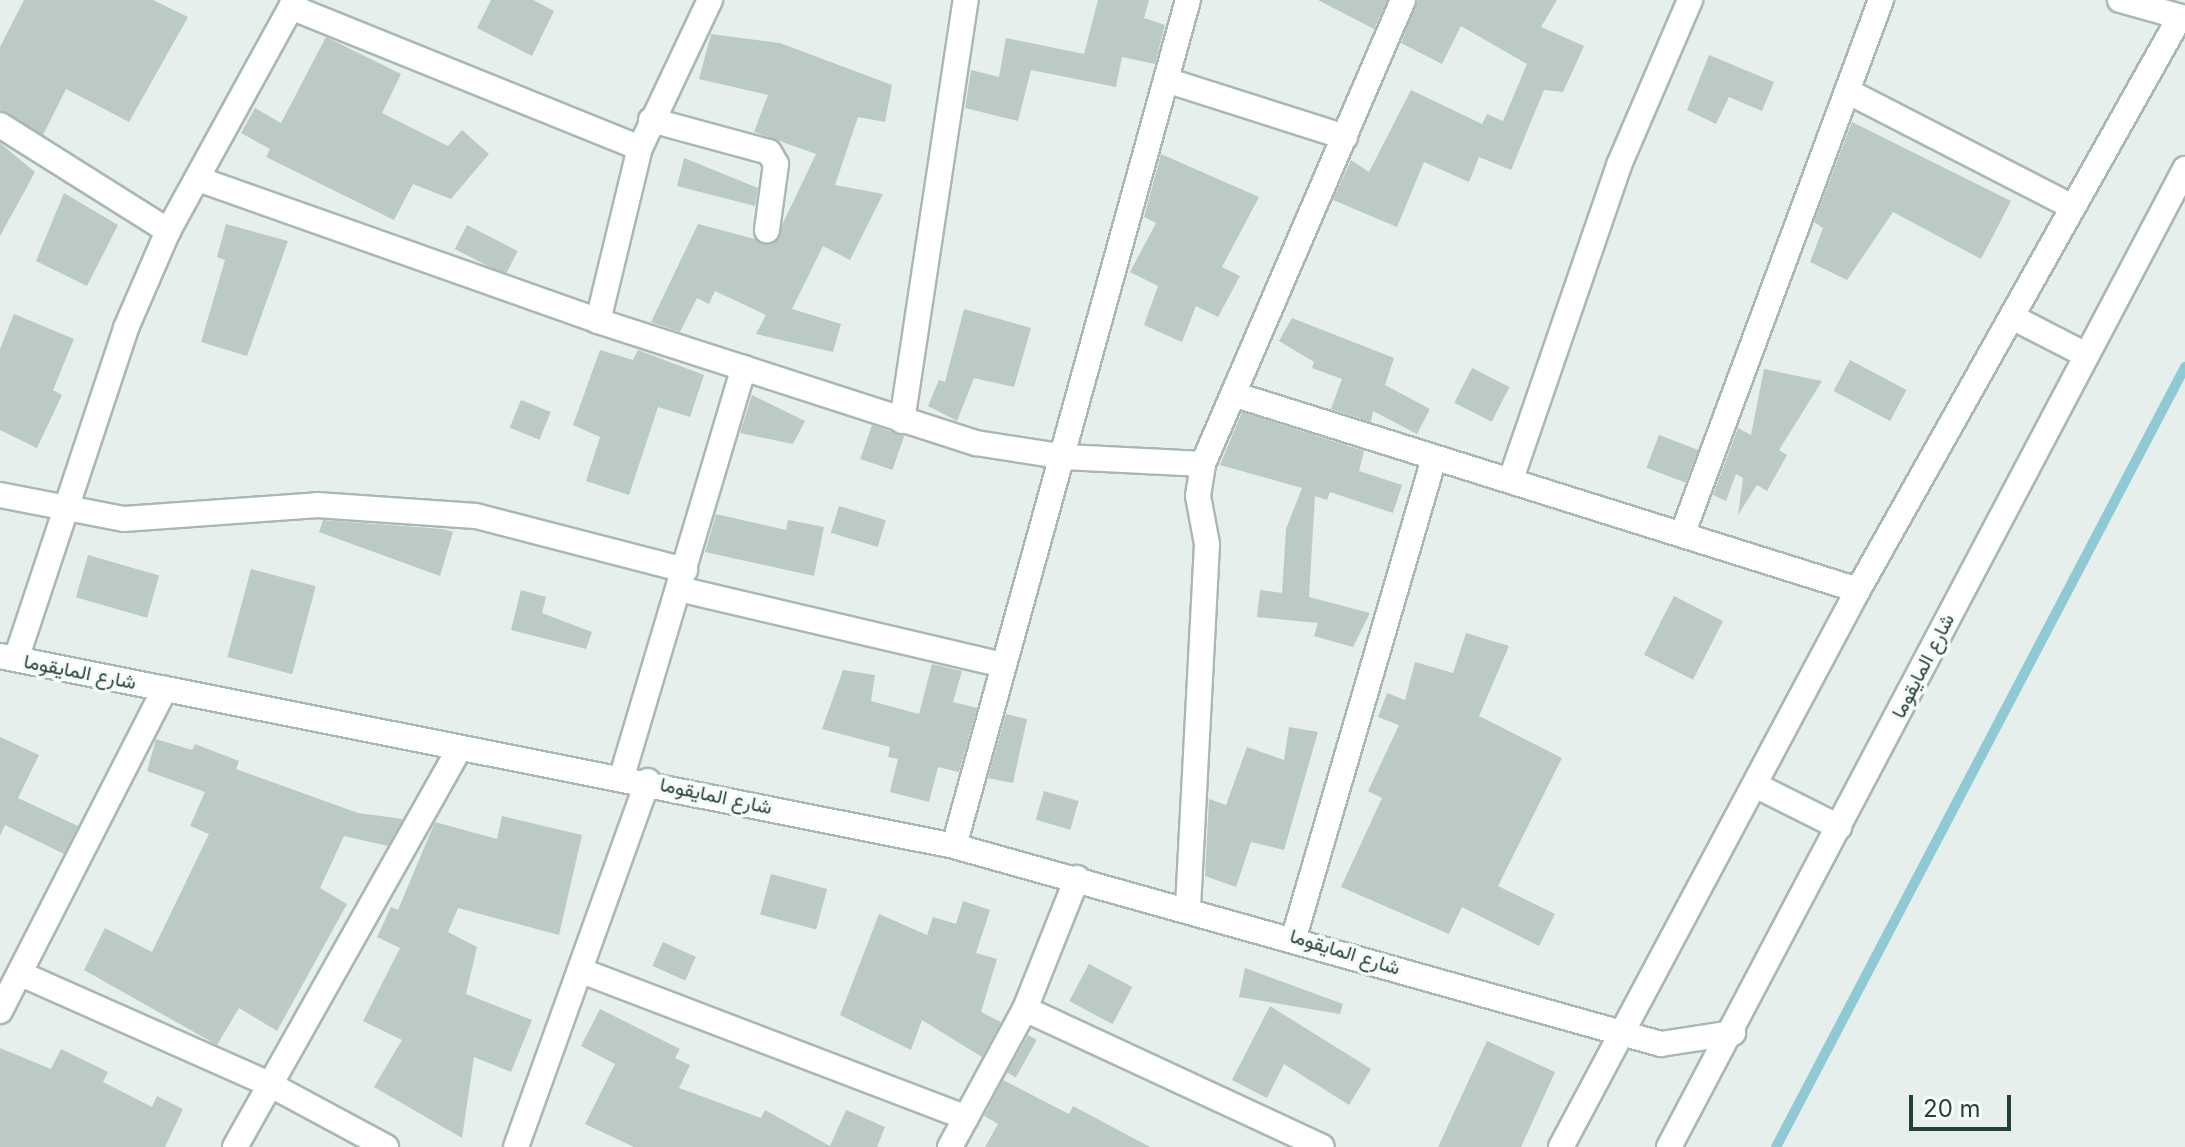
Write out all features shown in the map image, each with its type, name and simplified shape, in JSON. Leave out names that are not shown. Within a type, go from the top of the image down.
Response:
[{"type":"street","points":[[598,321],[640,148],[710,0]]},
{"type":"street","points":[[902,421],[966,0]]},
{"type":"street","points":[[954,846],[998,664],[1065,457],[1188,0]]},
{"type":"street","points":[[1188,907],[1207,544],[1198,496],[1203,464],[1236,395],[1403,0]]},
{"type":"street","points":[[1511,479],[1619,165],[1690,0]]},
{"type":"street","points":[[1682,535],[1881,0]]},
{"type":"street","points":[[1561,1147],[1757,786],[1858,590],[2016,319],[2073,207],[2183,17],[2120,0]]},
{"type":"street","points":[[8,657],[168,231],[293,3],[640,148]]},
{"type":"street","points":[[1166,80],[1345,137]]},
{"type":"street","points":[[1847,91],[2073,207]]},
{"type":"street","points":[[651,120],[769,152],[776,164],[767,230]]},
{"type":"street","points":[[0,125],[168,231]]},
{"type":"street","name":"شارع المايقوما","points":[[8,657],[460,748],[648,781],[954,846],[1294,937],[1621,1035],[1687,1044],[1733,1033],[2185,169]]},
{"type":"street","points":[[198,179],[598,321],[902,421],[1065,457],[1203,464]]},
{"type":"street","points":[[2016,319],[2086,355]]},
{"type":"street","points":[[622,776],[744,368]]},
{"type":"street","points":[[1236,395],[1858,590]]},
{"type":"street","points":[[1294,937],[1434,458]]},
{"type":"street","points":[[0,495],[61,510],[202,519],[317,505],[476,516],[682,580],[998,664]]},
{"type":"street","points":[[0,1011],[165,689]]},
{"type":"street","points":[[235,1147],[460,748]]},
{"type":"street","points":[[516,1147],[648,781]]},
{"type":"street","points":[[1757,786],[1839,827]]},
{"type":"street","points":[[950,1147],[1025,1009],[1077,878]]},
{"type":"street","points":[[582,971],[966,1118]]},
{"type":"street","points":[[21,974],[269,1084],[386,1147]]},
{"type":"street","points":[[1025,1009],[1322,1147]]},
{"type":"street","points":[[1669,1147],[1733,1033]]},
{"type":"building","points":[[24,0],[153,0],[188,17],[129,122],[66,89],[43,135],[0,110],[0,47]]},
{"type":"building","points":[[491,0],[533,0],[554,11],[532,56],[477,28]]},
{"type":"building","points":[[1098,0],[1149,0],[1144,18],[1165,25],[1155,64],[1122,57],[1116,87],[1031,70],[1018,121],[965,108],[971,70],[999,77],[1006,38],[1084,54]]},
{"type":"building","points":[[1318,0],[1387,0],[1374,29]]},
{"type":"building","points":[[1418,0],[1557,0],[1541,27],[1584,46],[1563,92],[1544,90],[1511,170],[1479,157],[1469,182],[1424,162],[1397,227],[1333,200],[1351,160],[1369,172],[1411,90],[1482,124],[1487,114],[1503,121],[1527,64],[1461,26],[1442,64],[1401,43]]},
{"type":"building","points":[[711,34],[780,43],[892,85],[885,122],[858,117],[835,185],[883,194],[850,260],[823,246],[792,309],[841,324],[833,352],[756,334],[766,315],[715,291],[709,304],[697,298],[680,332],[651,322],[698,224],[773,244],[816,154],[754,132],[768,95],[699,79]]},
{"type":"building","points":[[326,37],[401,74],[382,113],[448,146],[462,130],[489,154],[451,199],[413,184],[394,220],[266,157],[270,149],[241,133],[255,108],[281,123]]},
{"type":"building","points":[[1709,55],[1774,82],[1762,111],[1729,97],[1716,124],[1687,110]]},
{"type":"building","points":[[1852,122],[2011,201],[1981,259],[1893,212],[1847,280],[1810,262],[1823,228],[1814,222]]},
{"type":"building","points":[[0,143],[35,172],[0,236]]},
{"type":"building","points":[[1161,154],[1259,197],[1222,267],[1240,276],[1218,317],[1196,306],[1182,342],[1144,325],[1158,286],[1130,272],[1156,223],[1144,217]]},
{"type":"building","points":[[684,158],[758,188],[755,206],[677,186]]},
{"type":"building","points":[[64,193],[118,225],[87,286],[36,261]]},
{"type":"building","points":[[226,224],[288,241],[247,356],[201,342],[225,260],[217,257]]},
{"type":"building","points":[[467,225],[518,251],[506,275],[455,249]]},
{"type":"building","points":[[964,309],[1031,328],[1014,387],[974,378],[957,421],[928,406],[939,380],[945,382]]},
{"type":"building","points":[[14,314],[74,339],[53,390],[62,395],[37,448],[0,430],[0,349]]},
{"type":"building","points":[[1292,318],[1394,358],[1385,385],[1430,409],[1417,434],[1373,411],[1371,422],[1331,409],[1342,379],[1312,368],[1314,362],[1279,341]]},
{"type":"building","points":[[600,350],[633,360],[638,350],[704,375],[690,417],[658,407],[629,495],[586,481],[600,437],[573,425]]},
{"type":"building","points":[[1850,360],[1907,390],[1890,421],[1834,391]]},
{"type":"building","points":[[1472,368],[1509,387],[1492,422],[1454,403]]},
{"type":"building","points":[[1764,369],[1822,381],[1779,450],[1787,455],[1767,491],[1757,485],[1738,515],[1743,478],[1736,474],[1726,501],[1713,495],[1738,428],[1751,435]]},
{"type":"building","points":[[752,395],[805,421],[793,444],[740,433]]},
{"type":"building","points":[[521,400],[551,412],[539,440],[510,428]]},
{"type":"building","points":[[1242,412],[1364,451],[1359,471],[1402,485],[1393,513],[1330,492],[1327,500],[1315,496],[1309,597],[1370,613],[1353,647],[1314,636],[1318,623],[1257,617],[1260,590],[1282,593],[1286,529],[1302,488],[1220,465]]},
{"type":"building","points":[[872,425],[904,436],[892,470],[860,459]]},
{"type":"building","points":[[1659,435],[1698,450],[1686,483],[1646,468]]},
{"type":"building","points":[[839,506],[886,520],[878,547],[831,533]]},
{"type":"building","points":[[716,514],[786,530],[788,520],[824,527],[814,576],[705,552]]},
{"type":"building","points":[[323,520],[453,532],[440,576],[319,532]]},
{"type":"building","points":[[88,555],[159,575],[147,618],[76,597]]},
{"type":"building","points":[[251,569],[316,586],[292,674],[227,657]]},
{"type":"building","points":[[521,590],[546,597],[542,613],[592,632],[586,649],[511,630]]},
{"type":"building","points":[[1674,596],[1723,621],[1693,680],[1644,655]]},
{"type":"building","points":[[1466,633],[1509,646],[1479,716],[1562,758],[1498,886],[1555,914],[1539,946],[1462,907],[1449,934],[1341,887],[1382,798],[1368,791],[1399,725],[1378,717],[1387,693],[1405,700],[1415,662],[1453,673]]},
{"type":"building","points":[[932,664],[962,671],[953,702],[977,708],[959,772],[938,767],[929,802],[890,792],[898,759],[888,757],[890,747],[822,729],[843,670],[875,675],[871,701],[919,714]]},
{"type":"building","points":[[1006,714],[1027,719],[1013,783],[988,778]]},
{"type":"building","points":[[1289,727],[1318,732],[1284,850],[1251,842],[1236,887],[1205,876],[1209,799],[1226,805],[1247,747],[1284,760]]},
{"type":"building","points":[[0,737],[39,755],[18,798],[78,826],[64,854],[5,825],[0,836]]},
{"type":"building","points":[[156,739],[192,750],[195,744],[239,761],[236,769],[358,813],[403,819],[388,846],[344,836],[320,888],[347,904],[277,1031],[239,1008],[217,1045],[84,970],[105,928],[152,952],[209,834],[190,826],[205,792],[147,771]]},
{"type":"building","points":[[1044,791],[1079,801],[1070,830],[1036,820]]},
{"type":"building","points":[[502,816],[582,835],[559,935],[458,908],[448,932],[477,947],[466,994],[532,1020],[511,1072],[474,1057],[462,1138],[374,1087],[402,1040],[363,1021],[400,948],[377,937],[391,907],[398,910],[435,822],[497,839]]},
{"type":"building","points":[[771,874],[827,889],[816,930],[760,915]]},
{"type":"building","points":[[963,901],[990,910],[976,953],[997,959],[981,1012],[1001,1022],[982,1057],[922,1020],[911,1050],[840,1015],[879,914],[927,935],[933,917],[956,924]]},
{"type":"building","points":[[663,942],[696,957],[685,980],[652,966]]},
{"type":"building","points":[[1089,964],[1132,987],[1113,1024],[1069,1001]]},
{"type":"building","points":[[1245,968],[1343,1004],[1340,1014],[1239,997]]},
{"type":"building","points":[[1270,1006],[1371,1069],[1349,1105],[1284,1064],[1267,1098],[1232,1080]]},
{"type":"building","points":[[600,1009],[680,1049],[675,1058],[690,1065],[679,1088],[761,1118],[765,1110],[830,1146],[846,1110],[885,1127],[877,1147],[634,1147],[585,1124],[615,1064],[581,1046]]},
{"type":"building","points":[[1028,1035],[1037,1040],[1016,1077],[1007,1073]]},
{"type":"building","points":[[1487,1041],[1555,1072],[1521,1147],[1438,1147]]},
{"type":"building","points":[[0,1048],[51,1069],[61,1049],[108,1072],[103,1082],[152,1107],[157,1096],[183,1109],[165,1147],[0,1147]]},
{"type":"building","points":[[1003,1080],[1069,1114],[1073,1106],[1150,1147],[985,1147],[998,1124],[984,1116]]},
{"type":"waterway","points":[[1776,1147],[2185,367]]}]
